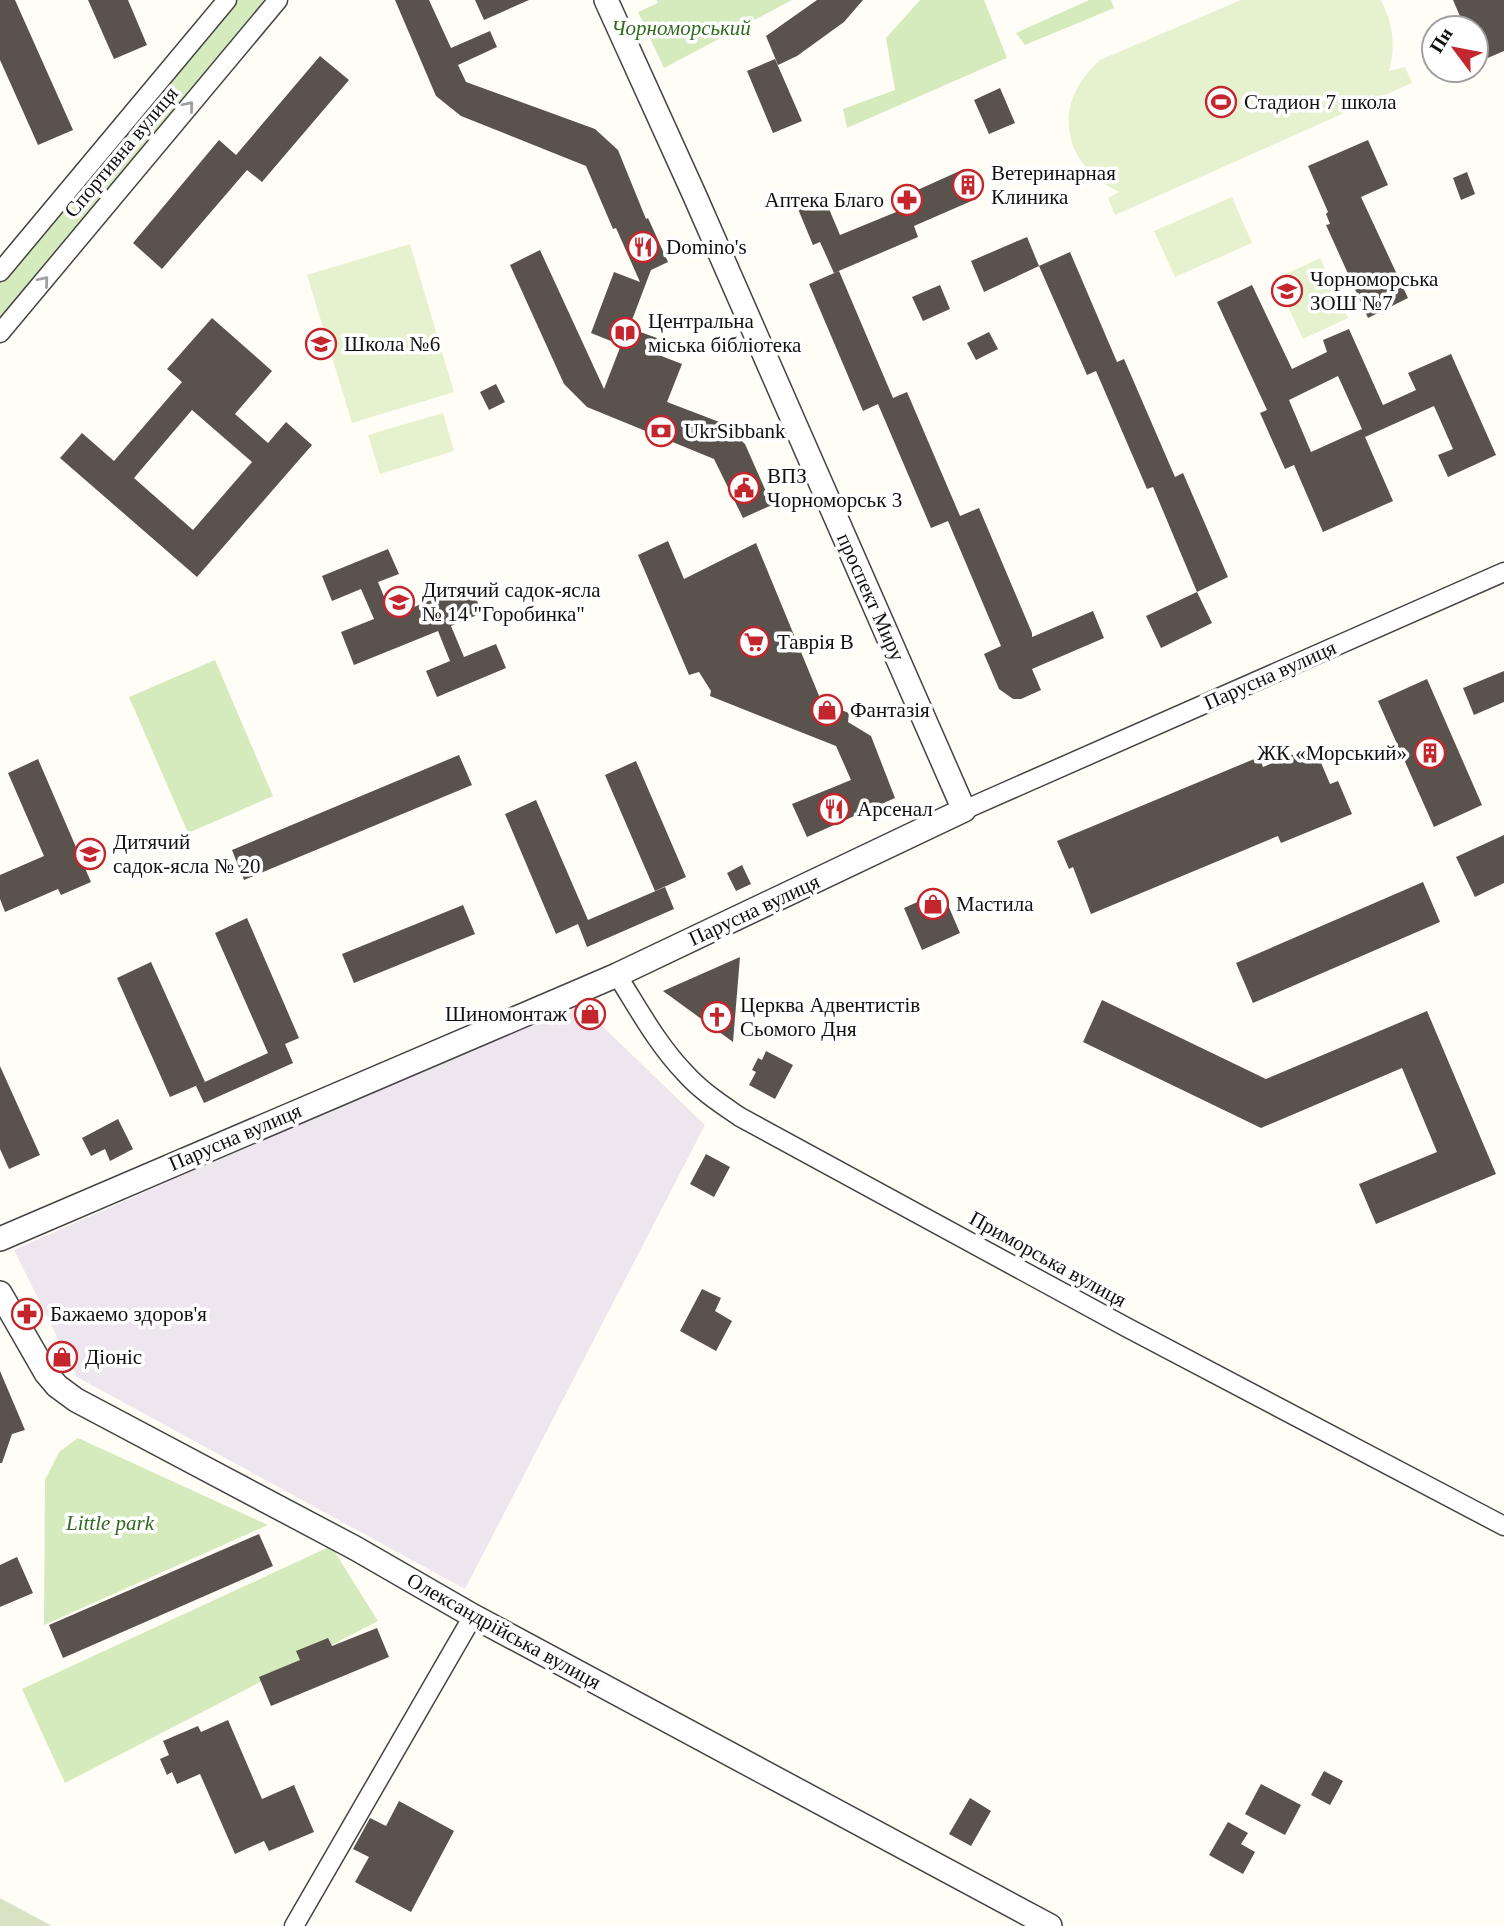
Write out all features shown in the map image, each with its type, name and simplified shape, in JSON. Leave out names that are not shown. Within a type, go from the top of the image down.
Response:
[{"type":"street","name":"Спортивна вулиця","points":[[0,272],[227,0]]},
{"type":"street","name":"Спортивна вулиця","points":[[0,333],[278,0]]},
{"type":"street","name":"проспект Миру","points":[[606,0],[964,810]]},
{"type":"street","name":"Парусна вулиця","points":[[0,1239],[617,975],[964,810],[1504,572]]},
{"type":"street","name":"Приморська вулиця","points":[[617,975],[665,1050],[686,1074],[715,1100],[740,1117],[1139,1334],[1504,1526]]},
{"type":"street","name":"Олександрійська вулиця","points":[[0,1293],[46,1373],[57,1386],[76,1400],[355,1548],[473,1616],[1050,1926]]},
{"type":"street","points":[[294,1926],[473,1616]]},
{"type":"shaded area","points":[[576,1001],[705,1125],[465,1589],[77,1377],[14,1250]]},
{"type":"green space","points":[[236,0],[271,0],[0,325],[0,282]]},
{"type":"green space","name":"Чорноморський","points":[[657,0],[792,0],[664,68],[638,12],[658,3]]},
{"type":"green space","points":[[920,0],[984,0],[1007,58],[847,128],[843,109],[895,90],[886,38]]},
{"type":"green space","points":[[1089,0],[1111,0],[1114,8],[1025,45],[1016,33]]},
{"type":"green space","name":"Стадион 7 школа","points":[[1241,0],[1381,0],[1392,35],[1389,71],[1405,67],[1412,83],[1115,215],[1108,198],[1119,192],[1085,166],[1069,132],[1069,113],[1074,95],[1084,77],[1100,60]]},
{"type":"green space","points":[[1232,197],[1252,243],[1175,277],[1154,231]]},
{"type":"green space","points":[[410,244],[454,392],[352,423],[307,275]]},
{"type":"green space","points":[[1320,258],[1348,318],[1303,339],[1275,279]]},
{"type":"green space","points":[[443,413],[454,451],[380,474],[368,435]]},
{"type":"green space","points":[[215,660],[273,796],[188,833],[129,697]]},
{"type":"green space","name":"Little park","points":[[78,1438],[268,1525],[44,1625],[45,1480],[59,1452]]},
{"type":"green space","points":[[331,1546],[378,1621],[65,1783],[22,1689]]},
{"type":"green space","points":[[0,1898],[52,1926],[0,1926]]},
{"type":"building","points":[[0,0],[15,0],[73,130],[38,145],[0,60]]},
{"type":"building","points":[[88,0],[128,0],[147,45],[114,59]]},
{"type":"building","points":[[395,0],[429,0],[451,48],[490,31],[497,47],[458,65],[466,82],[595,129],[618,150],[646,219],[648,218],[668,262],[651,270],[629,328],[657,338],[651,352],[682,364],[667,402],[722,423],[745,444],[772,505],[743,518],[714,459],[587,407],[564,384],[510,265],[540,250],[604,389],[621,345],[591,333],[614,272],[640,282],[616,228],[613,229],[586,166],[461,116],[436,96]]},
{"type":"building","points":[[475,0],[529,0],[484,20]]},
{"type":"building","points":[[817,0],[863,0],[844,22],[797,56],[778,65],[766,36]]},
{"type":"building","points":[[1453,0],[1504,0],[1504,51],[1490,57],[1490,14],[1459,14]]},
{"type":"building","points":[[320,56],[349,80],[262,182],[247,170],[162,269],[133,243],[219,140],[236,155]]},
{"type":"building","points":[[775,59],[802,121],[773,133],[747,71]]},
{"type":"building","points":[[1000,88],[1015,123],[989,134],[974,100]]},
{"type":"building","points":[[1368,140],[1388,185],[1361,197],[1408,298],[1368,318],[1326,225],[1330,224],[1326,214],[1328,212],[1308,166]]},
{"type":"building","points":[[964,169],[976,199],[914,226],[918,237],[834,273],[820,242],[813,245],[798,209],[824,197],[840,235],[906,208],[902,197]]},
{"type":"building","points":[[1467,172],[1475,194],[1461,200],[1453,178]]},
{"type":"building","points":[[1027,237],[1039,266],[984,292],[971,261]]},
{"type":"building","points":[[1070,252],[1117,362],[1124,359],[1175,477],[1183,473],[1228,577],[1197,592],[1153,487],[1147,489],[1096,371],[1087,375],[1039,266]]},
{"type":"building","points":[[839,271],[893,398],[907,392],[960,516],[979,508],[1032,637],[1093,611],[1104,638],[1032,669],[1041,690],[1021,699],[1013,699],[999,689],[984,654],[1001,646],[948,521],[931,528],[878,404],[863,411],[809,284]]},
{"type":"building","points":[[940,285],[950,309],[923,321],[912,297]]},
{"type":"building","points":[[1252,285],[1292,369],[1327,352],[1323,340],[1349,329],[1383,405],[1416,390],[1408,373],[1451,354],[1496,455],[1448,477],[1438,455],[1453,449],[1434,406],[1365,437],[1393,501],[1323,532],[1294,465],[1285,469],[1260,413],[1267,410],[1217,302]],"holes":[[[1338,376],[1362,429],[1311,452],[1289,400]]]},
{"type":"building","points":[[212,318],[272,371],[235,414],[268,443],[286,422],[312,445],[197,577],[60,458],[82,433],[114,461],[182,382],[167,369]],"holes":[[[192,410],[252,462],[193,530],[134,478]]]},
{"type":"building","points":[[989,332],[998,349],[976,360],[967,343]]},
{"type":"building","points":[[496,384],[505,402],[489,410],[480,392]]},
{"type":"building","points":[[668,541],[684,579],[756,543],[822,703],[849,713],[848,722],[871,736],[895,798],[807,837],[792,804],[851,780],[836,746],[710,696],[711,691],[699,672],[689,675],[638,555]]},
{"type":"building","points":[[388,549],[399,574],[378,582],[392,616],[470,584],[482,613],[451,626],[464,657],[496,644],[506,668],[437,697],[426,671],[450,661],[438,631],[354,665],[341,632],[374,619],[361,589],[332,601],[322,576]]},
{"type":"building","points":[[1197,592],[1212,623],[1161,648],[1146,616]]},
{"type":"building","points":[[1504,671],[1504,702],[1474,715],[1463,688]]},
{"type":"building","name":"ЖК «Морський»","points":[[1427,679],[1482,805],[1434,827],[1378,701]]},
{"type":"building","points":[[1314,746],[1330,784],[1338,781],[1352,814],[1281,843],[1278,836],[1091,914],[1073,867],[1069,869],[1057,841],[1259,757],[1263,767]]},
{"type":"building","points":[[459,755],[472,785],[244,880],[232,850]]},
{"type":"building","points":[[38,759],[91,882],[61,895],[58,889],[5,912],[0,899],[0,875],[44,856],[8,773]]},
{"type":"building","points":[[636,761],[686,877],[655,891],[605,775]]},
{"type":"building","points":[[536,800],[588,920],[665,887],[674,909],[587,947],[578,924],[556,934],[505,814]]},
{"type":"building","points":[[1504,835],[1504,883],[1475,897],[1456,857]]},
{"type":"building","points":[[742,865],[751,884],[736,891],[727,873]]},
{"type":"building","points":[[1423,882],[1440,922],[1253,1003],[1236,963]]},
{"type":"building","points":[[942,891],[960,933],[922,950],[904,908]]},
{"type":"building","points":[[463,905],[475,934],[354,983],[342,954]]},
{"type":"building","points":[[247,918],[299,1038],[285,1044],[293,1063],[204,1103],[196,1086],[268,1053],[215,933]]},
{"type":"building","name":"Церква Адвентистів Сьомого Дня","points":[[740,957],[733,1042],[663,991]]},
{"type":"building","points":[[151,962],[205,1082],[170,1097],[117,978]]},
{"type":"building","points":[[1102,1000],[1266,1079],[1427,1011],[1496,1174],[1376,1224],[1359,1184],[1437,1152],[1402,1068],[1261,1128],[1083,1042]]},
{"type":"building","points":[[766,1051],[793,1065],[775,1099],[749,1085],[756,1072],[752,1070],[758,1058],[762,1060]]},
{"type":"building","points":[[0,1066],[40,1155],[9,1169],[0,1149]]},
{"type":"building","points":[[118,1119],[133,1149],[110,1161],[105,1149],[91,1156],[82,1138]]},
{"type":"building","points":[[706,1154],[730,1167],[714,1197],[690,1184]]},
{"type":"building","points":[[702,1289],[721,1298],[715,1311],[732,1321],[716,1351],[680,1331]]},
{"type":"building","points":[[0,1371],[25,1430],[12,1434],[2,1463],[0,1463]]},
{"type":"building","points":[[259,1534],[273,1566],[63,1658],[49,1625]]},
{"type":"building","points":[[17,1557],[33,1593],[0,1607],[0,1565]]},
{"type":"building","points":[[377,1628],[389,1657],[271,1706],[259,1677],[300,1660],[296,1651],[328,1638],[332,1646]]},
{"type":"building","points":[[228,1720],[262,1799],[294,1785],[314,1832],[269,1851],[264,1841],[235,1854],[200,1774],[177,1784],[172,1772],[167,1775],[160,1759],[169,1755],[163,1741],[198,1726],[201,1732]]},
{"type":"building","points":[[1324,1771],[1343,1781],[1330,1805],[1311,1795]]},
{"type":"building","points":[[1261,1784],[1301,1805],[1285,1835],[1245,1814]]},
{"type":"building","points":[[970,1798],[991,1811],[971,1846],[949,1834]]},
{"type":"building","points":[[399,1801],[454,1831],[411,1912],[355,1882],[369,1857],[353,1849],[370,1818],[386,1826]]},
{"type":"building","points":[[1228,1822],[1248,1833],[1241,1844],[1255,1852],[1243,1874],[1209,1855]]},
{"type":"place","name":"Стадион 7 школа","points":[[1221,102]]},
{"type":"place","name":"Ветеринарная Клиника","points":[[968,185]]},
{"type":"place","name":"Аптека Благо","points":[[907,200]]},
{"type":"place","name":"Domino's","points":[[643,247]]},
{"type":"place","name":"Чорноморська ЗОШ №7","points":[[1287,291]]},
{"type":"place","name":"Центральна міська бібліотека","points":[[625,333]]},
{"type":"place","name":"Школа №6","points":[[321,344]]},
{"type":"place","name":"UkrSibbank","points":[[661,431]]},
{"type":"place","name":"ВПЗ Чорноморськ 3","points":[[744,488]]},
{"type":"place","name":"Дитячий садок-ясла № 14 \"Горобинка\"","points":[[399,602]]},
{"type":"place","name":"Таврія В","points":[[754,642]]},
{"type":"place","name":"Фантазія","points":[[827,710]]},
{"type":"place","name":"ЖК «Морський»","points":[[1430,753]]},
{"type":"place","name":"Арсенал","points":[[834,809]]},
{"type":"place","name":"Дитячий садок-ясла № 20","points":[[90,854]]},
{"type":"place","name":"Мастила","points":[[933,904]]},
{"type":"place","name":"Шиномонтаж","points":[[590,1014]]},
{"type":"place","name":"Церква Адвентистів Сьомого Дня","points":[[717,1017]]},
{"type":"place","name":"Бажаемо здоров'я","points":[[27,1314]]},
{"type":"place","name":"Діоніс","points":[[62,1357]]}]
